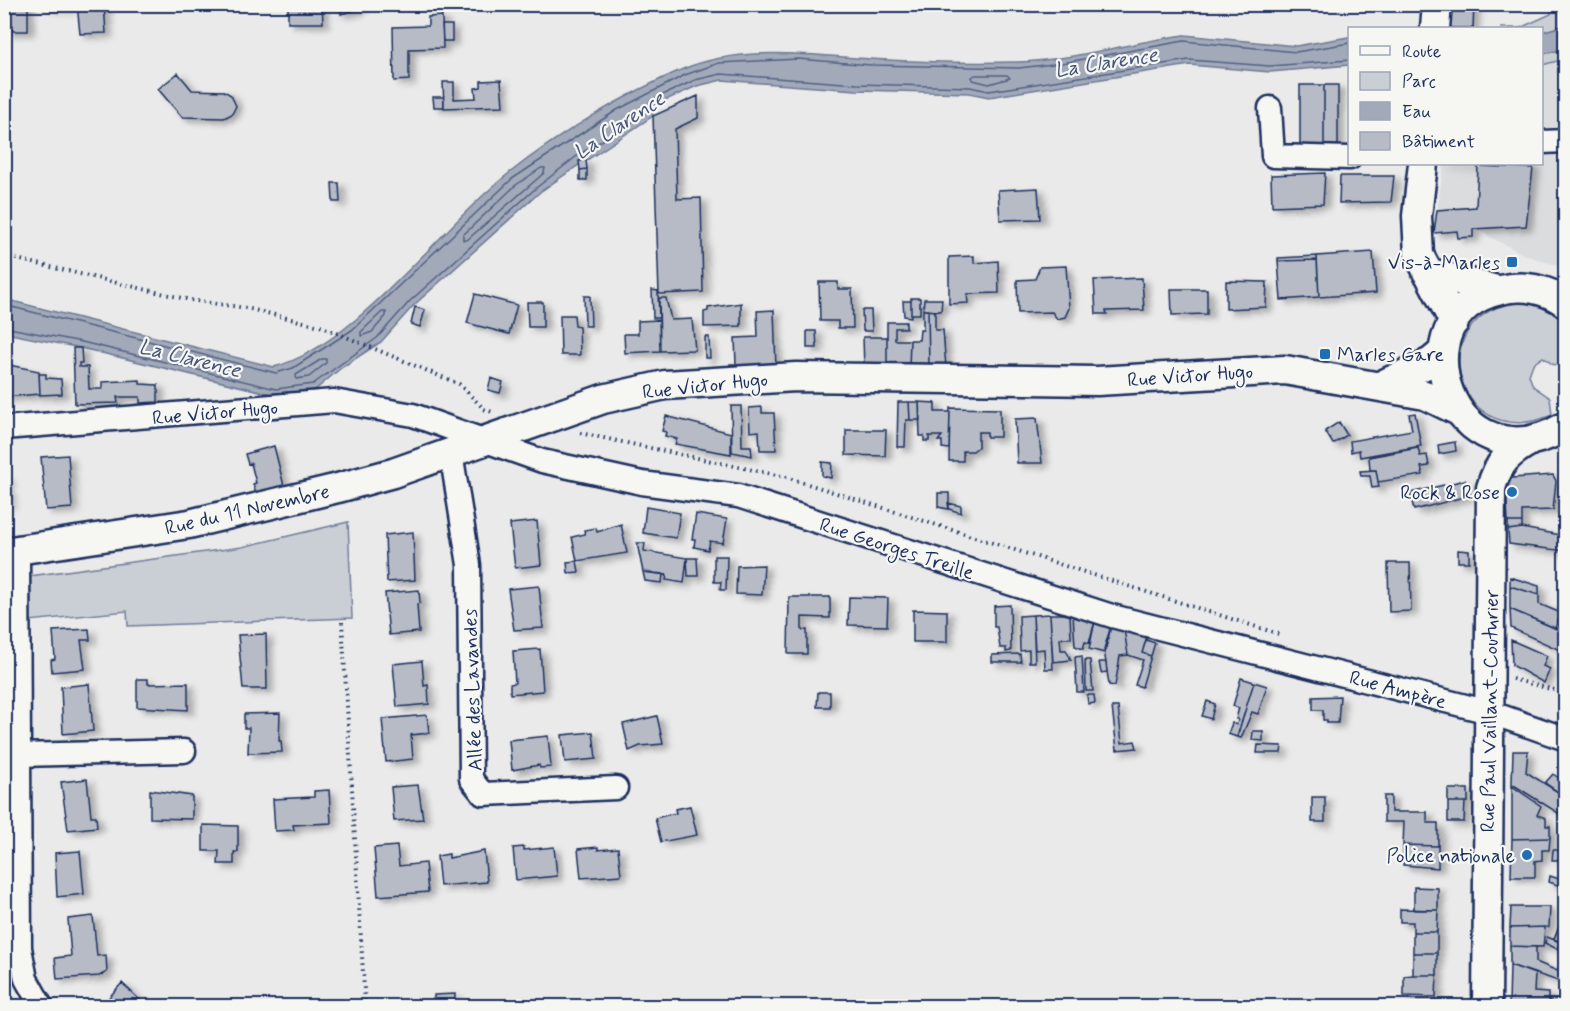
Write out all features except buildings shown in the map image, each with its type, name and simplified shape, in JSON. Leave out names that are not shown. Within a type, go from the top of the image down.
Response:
[{"type":"main road","points":[[1436,27],[1437,4]]},
{"type":"main road","points":[[1423,165],[1416,236],[1420,262],[1454,322]]},
{"type":"main road","points":[[1427,272],[1497,290],[1532,288],[1551,294],[1566,303]]},
{"type":"main road","points":[[1491,488],[1477,441],[1444,382],[1443,352],[1454,322],[1473,303],[1497,290]]},
{"type":"main road","points":[[1382,385],[1431,362],[1443,352]]},
{"type":"main road","name":"Rue Victor Hugo","points":[[484,440],[603,399],[665,385],[796,377],[1097,381],[1285,370],[1382,385],[1425,395],[1497,438],[1553,434]]},
{"type":"main road","points":[[1491,488],[1502,460],[1510,452],[1553,434]]},
{"type":"main road","name":"Rue du 11 Novembre","points":[[11,552],[189,524],[393,474],[484,440]]},
{"type":"main road","name":"Rue Paul Vaillant-Couturier","points":[[1487,1006],[1491,488]]},
{"type":"street","points":[[1270,108],[1273,156],[1348,158]]},
{"type":"street","points":[[1543,142],[1566,141]]},
{"type":"street","name":"Rue Victor Hugo","points":[[4,429],[334,401],[414,415],[484,440]]},
{"type":"street","name":"Rue Georges Treille","points":[[484,440],[542,461],[594,473],[642,483],[738,496],[1112,616],[1210,643],[1308,666]]},
{"type":"street","name":"Allée des Lavandes","points":[[451,452],[468,565],[471,779],[483,794],[616,788]]},
{"type":"street","points":[[11,552],[19,754],[20,948],[26,979],[41,1006]]},
{"type":"street","name":"Rue Ampère","points":[[1308,666],[1488,712],[1566,739]]},
{"type":"street","points":[[19,754],[184,751]]},
{"type":"path","points":[[4,256],[190,300],[246,308],[320,326],[459,384],[484,409],[495,413]]},
{"type":"path","points":[[574,432],[786,477],[1292,638]]},
{"type":"path","points":[[342,622],[365,1006]]},
{"type":"shaded area","points":[[1565,59],[1565,268],[1525,255],[1479,231],[1434,233],[1444,165],[1543,165],[1543,65]]},
{"type":"green space","points":[[1552,5],[1565,5],[1565,25],[1543,32],[1543,27],[1522,27],[1551,14]]},
{"type":"green space","points":[[1565,49],[1565,59],[1543,65],[1543,54]]},
{"type":"green space","points":[[1524,302],[1543,306],[1565,323],[1565,367],[1552,364],[1543,357],[1533,364],[1529,375],[1533,386],[1550,398],[1552,415],[1518,422],[1491,416],[1471,400],[1461,377],[1460,352],[1470,329],[1491,311]]},
{"type":"green space","points":[[348,522],[352,618],[128,626],[127,611],[29,621],[30,576],[242,547]]},
{"type":"water","points":[[1565,25],[1565,49],[1543,54],[1543,32]]},
{"type":"water","name":"La Clarence","points":[[1184,35],[1296,46],[1348,37],[1348,65],[1270,72],[1190,65],[989,97],[969,93],[856,90],[722,80],[697,86],[652,106],[653,116],[587,160],[580,161],[580,164],[540,192],[414,305],[381,342],[341,368],[315,390],[276,395],[81,348],[5,333],[4,299],[274,367],[305,355],[336,335],[367,310],[454,223],[528,159],[615,103],[683,69],[728,57],[752,54],[799,54],[925,62],[1039,61]]},
{"type":"place","name":"Vis-à-Marles","points":[[1512,262]]},
{"type":"place","name":"Marles Gare","points":[[1325,354]]},
{"type":"place","name":"Rock & Rose","points":[[1512,492]]},
{"type":"place","name":"Police nationale","points":[[1527,855]]}]
